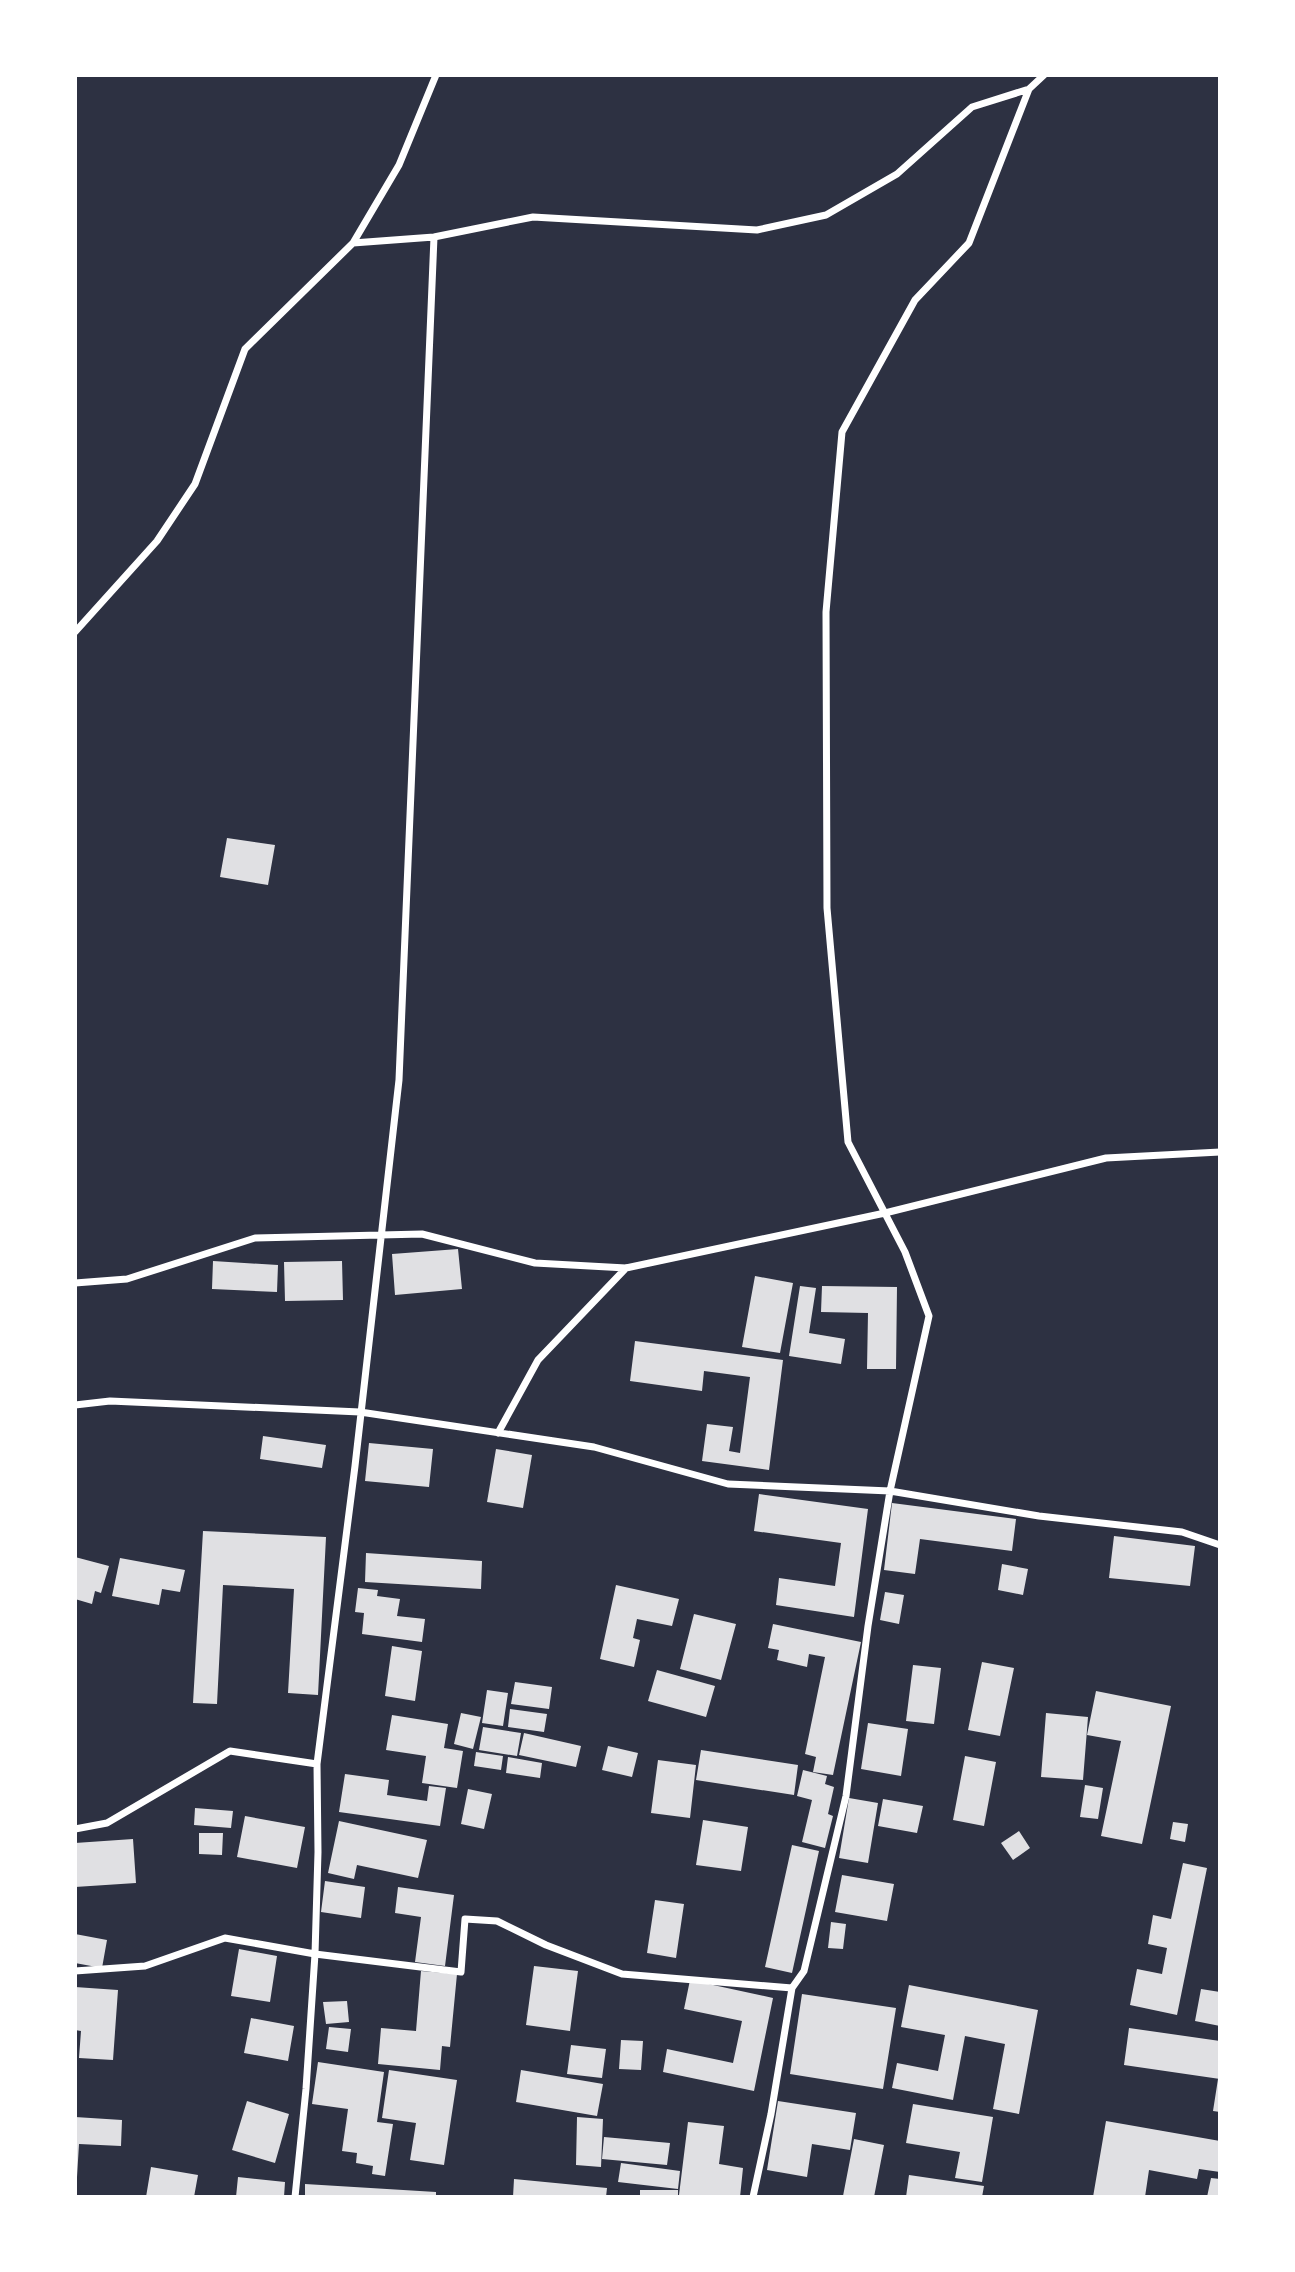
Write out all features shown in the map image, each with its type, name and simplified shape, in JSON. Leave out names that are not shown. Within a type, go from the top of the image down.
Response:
[{"type":"street","points":[[75,632],[158,541],[195,484],[245,349],[353,243],[399,165],[436,75]]},
{"type":"street","points":[[353,243],[434,237],[533,217],[757,230],[826,215],[897,174],[972,107],[1029,89],[1044,75]]},
{"type":"street","points":[[752,2197],[771,2115],[792,1988],[804,1971],[846,1796],[890,1491],[929,1315],[905,1252],[848,1142],[827,908],[826,612],[842,432],[915,300],[969,243],[1029,89]]},
{"type":"street","points":[[295,2197],[306,2089],[315,1954],[317,1764],[399,1080],[434,237]]},
{"type":"street","points":[[75,1283],[127,1279],[255,1238],[422,1234],[535,1264],[626,1268],[885,1213],[1106,1158],[1220,1152]]},
{"type":"street","points":[[498,1433],[538,1360],[626,1268]]},
{"type":"street","points":[[75,1405],[110,1401],[360,1412],[594,1447],[728,1484],[890,1491],[1039,1516],[1182,1532],[1220,1545]]},
{"type":"street","points":[[75,1829],[107,1823],[230,1751],[317,1764]]},
{"type":"street","points":[[75,1971],[145,1966],[225,1938],[315,1954],[461,1972],[465,1919],[497,1921],[546,1945],[622,1974],[792,1988]]},
{"type":"building","points":[[227,838],[275,845],[268,885],[220,877]]},
{"type":"building","points":[[458,1249],[462,1289],[395,1295],[392,1254]]},
{"type":"building","points":[[213,1261],[278,1265],[277,1292],[212,1289]]},
{"type":"building","points":[[342,1261],[343,1300],[285,1301],[284,1262]]},
{"type":"building","points":[[755,1276],[793,1283],[780,1353],[742,1347]]},
{"type":"building","points":[[800,1286],[816,1288],[809,1333],[845,1339],[841,1364],[789,1356]]},
{"type":"building","points":[[822,1286],[897,1287],[896,1369],[867,1369],[868,1313],[821,1312]]},
{"type":"building","points":[[635,1341],[783,1360],[769,1470],[702,1461],[707,1424],[733,1427],[729,1451],[740,1453],[750,1377],[704,1371],[702,1391],[630,1381]]},
{"type":"building","points":[[263,1436],[326,1445],[322,1468],[260,1459]]},
{"type":"building","points":[[369,1443],[433,1449],[429,1487],[365,1481]]},
{"type":"building","points":[[496,1449],[532,1455],[523,1508],[487,1502]]},
{"type":"building","points":[[759,1494],[868,1509],[854,1617],[776,1605],[779,1578],[835,1586],[841,1543],[754,1531]]},
{"type":"building","points":[[892,1503],[1016,1519],[1012,1551],[920,1539],[915,1574],[884,1570]]},
{"type":"building","points":[[203,1531],[326,1537],[318,1695],[288,1693],[294,1589],[223,1585],[217,1704],[193,1703]]},
{"type":"building","points":[[1114,1536],[1195,1546],[1190,1586],[1109,1578]]},
{"type":"building","points":[[366,1553],[482,1561],[481,1589],[365,1582]]},
{"type":"building","points":[[75,1557],[109,1566],[101,1593],[95,1591],[92,1604],[75,1599]]},
{"type":"building","points":[[120,1558],[185,1570],[180,1592],[162,1589],[159,1605],[112,1596]]},
{"type":"building","points":[[1002,1564],[1028,1569],[1023,1595],[998,1590]]},
{"type":"building","points":[[616,1585],[679,1599],[672,1626],[637,1619],[633,1638],[640,1640],[634,1667],[600,1659]]},
{"type":"building","points":[[358,1588],[378,1590],[377,1596],[400,1599],[397,1616],[425,1619],[422,1642],[362,1634],[364,1613],[355,1612]]},
{"type":"building","points":[[885,1592],[904,1595],[899,1624],[880,1620]]},
{"type":"building","points":[[694,1614],[736,1624],[721,1680],[680,1669]]},
{"type":"building","points":[[773,1624],[861,1642],[833,1775],[813,1772],[816,1757],[805,1754],[825,1657],[809,1654],[807,1667],[777,1660],[779,1650],[768,1648]]},
{"type":"building","points":[[392,1646],[422,1651],[415,1701],[385,1696]]},
{"type":"building","points":[[982,1662],[1014,1668],[1000,1736],[968,1730]]},
{"type":"building","points":[[913,1665],[941,1668],[934,1724],[906,1721]]},
{"type":"building","points":[[657,1670],[715,1686],[706,1717],[648,1701]]},
{"type":"building","points":[[515,1682],[552,1687],[549,1709],[511,1704]]},
{"type":"building","points":[[487,1690],[508,1693],[503,1726],[482,1723]]},
{"type":"building","points":[[1096,1691],[1171,1706],[1142,1844],[1101,1836],[1121,1741],[1087,1735]]},
{"type":"building","points":[[510,1709],[547,1714],[544,1732],[508,1727]]},
{"type":"building","points":[[461,1713],[481,1717],[473,1749],[454,1744]]},
{"type":"building","points":[[1046,1713],[1088,1717],[1083,1780],[1041,1777]]},
{"type":"building","points":[[392,1715],[448,1724],[444,1748],[463,1751],[457,1788],[422,1783],[426,1756],[386,1750]]},
{"type":"building","points":[[868,1723],[908,1729],[901,1776],[861,1769]]},
{"type":"building","points":[[483,1727],[521,1733],[517,1756],[479,1750]]},
{"type":"building","points":[[524,1733],[581,1746],[576,1767],[519,1755]]},
{"type":"building","points":[[608,1746],[638,1753],[632,1777],[602,1770]]},
{"type":"building","points":[[701,1750],[798,1765],[794,1795],[696,1780]]},
{"type":"building","points":[[476,1752],[503,1756],[501,1770],[474,1766]]},
{"type":"building","points":[[965,1756],[996,1762],[984,1826],[953,1820]]},
{"type":"building","points":[[508,1757],[542,1763],[540,1778],[506,1773]]},
{"type":"building","points":[[658,1760],[696,1765],[690,1818],[651,1813]]},
{"type":"building","points":[[803,1770],[827,1776],[825,1784],[834,1787],[828,1814],[833,1816],[825,1848],[802,1842],[812,1800],[797,1796]]},
{"type":"building","points":[[345,1774],[389,1780],[387,1795],[427,1801],[429,1786],[446,1788],[440,1826],[339,1812]]},
{"type":"building","points":[[1085,1785],[1103,1788],[1098,1819],[1080,1817]]},
{"type":"building","points":[[468,1789],[492,1794],[484,1829],[461,1824]]},
{"type":"building","points":[[849,1798],[878,1803],[868,1863],[839,1858]]},
{"type":"building","points":[[883,1799],[923,1806],[917,1833],[878,1826]]},
{"type":"building","points":[[195,1808],[233,1811],[231,1828],[194,1825]]},
{"type":"building","points":[[245,1816],[305,1827],[297,1868],[237,1857]]},
{"type":"building","points":[[703,1820],[748,1827],[741,1871],[696,1865]]},
{"type":"building","points":[[339,1821],[427,1840],[418,1878],[357,1865],[354,1879],[328,1873]]},
{"type":"building","points":[[1173,1822],[1188,1824],[1185,1842],[1170,1839]]},
{"type":"building","points":[[1019,1831],[1030,1848],[1013,1860],[1001,1843]]},
{"type":"building","points":[[199,1833],[223,1833],[222,1855],[199,1854]]},
{"type":"building","points":[[133,1839],[136,1883],[75,1887],[75,1843]]},
{"type":"building","points":[[792,1845],[819,1851],[792,1973],[765,1967]]},
{"type":"building","points":[[1183,1863],[1207,1868],[1177,2015],[1130,2005],[1137,1969],[1162,1974],[1167,1948],[1148,1944],[1153,1915],[1171,1919]]},
{"type":"building","points":[[842,1875],[894,1884],[887,1921],[835,1912]]},
{"type":"building","points":[[325,1881],[365,1887],[361,1918],[321,1912]]},
{"type":"building","points":[[398,1887],[454,1895],[445,1966],[415,1962],[421,1917],[395,1913]]},
{"type":"building","points":[[655,1900],[684,1904],[676,1958],[647,1953]]},
{"type":"building","points":[[831,1922],[846,1924],[843,1949],[828,1948]]},
{"type":"building","points":[[75,1934],[107,1940],[102,1968],[75,1963]]},
{"type":"building","points":[[239,1949],[277,1956],[270,2002],[231,1996]]},
{"type":"building","points":[[534,1966],[578,1971],[570,2031],[526,2025]]},
{"type":"building","points":[[421,1971],[457,1974],[450,2047],[442,2046],[440,2070],[378,2064],[381,2028],[416,2031]]},
{"type":"building","points":[[690,1980],[773,1998],[754,2091],[663,2072],[667,2049],[733,2063],[742,2021],[684,2009]]},
{"type":"building","points":[[909,1985],[1038,2010],[1019,2114],[993,2109],[1005,2044],[965,2036],[953,2100],[892,2088],[897,2063],[938,2071],[945,2035],[901,2027]]},
{"type":"building","points":[[75,1987],[118,1990],[113,2060],[79,2058],[81,2031],[75,2030]]},
{"type":"building","points":[[1201,1989],[1220,1992],[1220,2026],[1195,2021]]},
{"type":"building","points":[[802,1994],[896,2008],[883,2089],[790,2074]]},
{"type":"building","points":[[347,2001],[349,2022],[326,2024],[323,2002]]},
{"type":"building","points":[[251,2018],[294,2026],[288,2061],[244,2053]]},
{"type":"building","points":[[329,2027],[351,2029],[348,2052],[326,2049]]},
{"type":"building","points":[[1129,2028],[1220,2041],[1220,2079],[1124,2065]]},
{"type":"building","points":[[621,2040],[643,2041],[641,2070],[619,2069]]},
{"type":"building","points":[[571,2045],[606,2049],[602,2078],[567,2074]]},
{"type":"building","points":[[318,2062],[384,2072],[377,2122],[393,2124],[385,2176],[372,2174],[373,2166],[356,2163],[357,2153],[342,2151],[348,2109],[312,2104]]},
{"type":"building","points":[[389,2070],[457,2080],[444,2165],[410,2160],[416,2123],[382,2118]]},
{"type":"building","points":[[521,2070],[603,2084],[597,2116],[516,2102]]},
{"type":"building","points":[[1220,2079],[1220,2112],[1213,2111]]},
{"type":"building","points":[[247,2101],[289,2114],[275,2163],[232,2150]]},
{"type":"building","points":[[778,2101],[856,2113],[850,2150],[812,2144],[807,2177],[767,2170]]},
{"type":"building","points":[[913,2104],[993,2117],[982,2182],[955,2178],[960,2152],[906,2143]]},
{"type":"building","points":[[75,2117],[122,2120],[121,2146],[79,2144],[77,2177],[75,2177]]},
{"type":"building","points":[[577,2117],[603,2119],[601,2167],[576,2165]]},
{"type":"building","points":[[1106,2121],[1220,2141],[1220,2172],[1199,2169],[1197,2179],[1149,2170],[1145,2197],[1093,2197]]},
{"type":"building","points":[[688,2122],[724,2126],[719,2164],[743,2168],[740,2197],[679,2195]]},
{"type":"building","points":[[604,2137],[670,2143],[667,2165],[602,2159]]},
{"type":"building","points":[[854,2139],[884,2145],[874,2197],[843,2196]]},
{"type":"building","points":[[621,2163],[680,2171],[678,2189],[618,2182]]},
{"type":"building","points":[[151,2167],[198,2175],[194,2197],[146,2197]]},
{"type":"building","points":[[909,2175],[984,2186],[982,2197],[906,2197]]},
{"type":"building","points":[[238,2177],[285,2182],[284,2197],[236,2197]]},
{"type":"building","points":[[1211,2178],[1220,2179],[1220,2197],[1207,2197]]},
{"type":"building","points":[[514,2179],[607,2188],[606,2197],[513,2197]]},
{"type":"building","points":[[305,2184],[436,2192],[436,2197],[305,2197]]},
{"type":"building","points":[[640,2190],[678,2190],[678,2197],[640,2197]]}]
